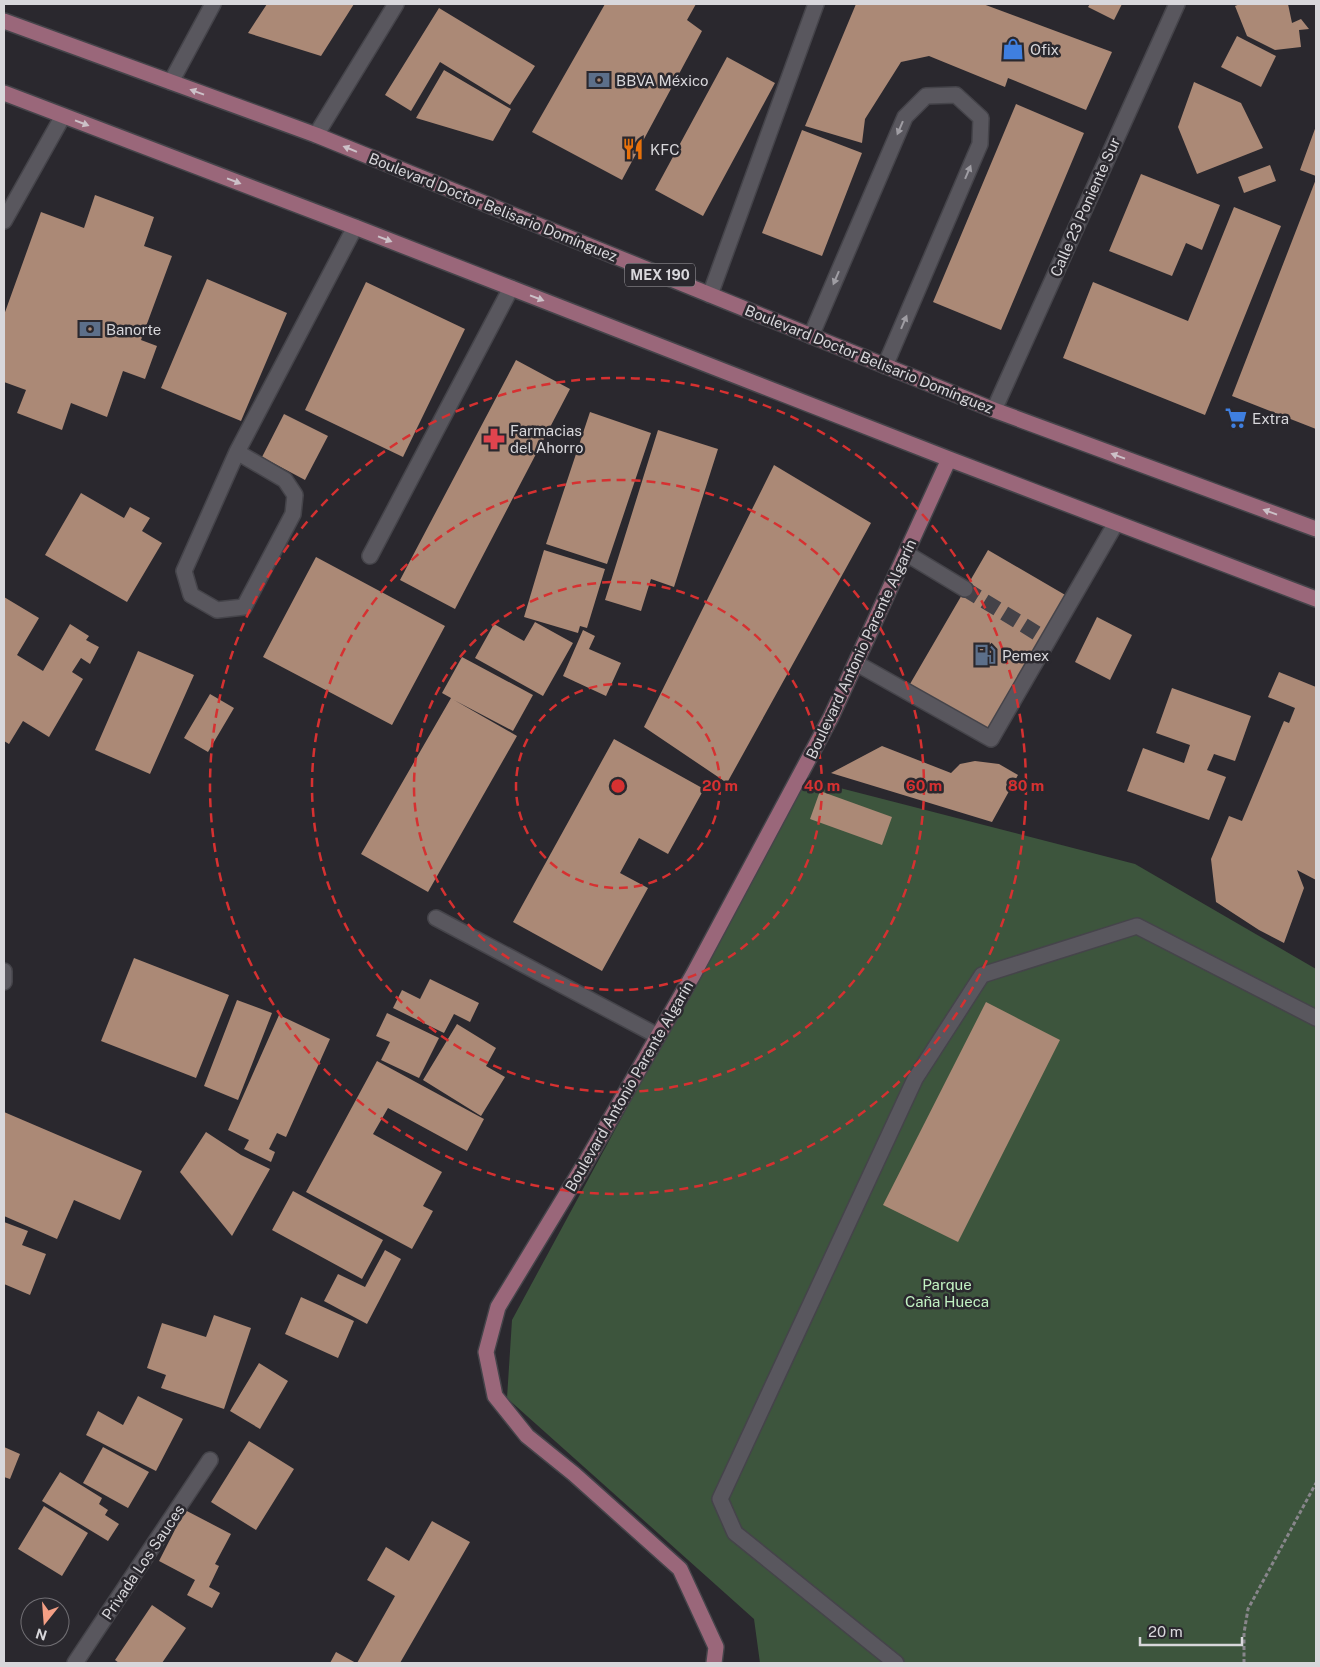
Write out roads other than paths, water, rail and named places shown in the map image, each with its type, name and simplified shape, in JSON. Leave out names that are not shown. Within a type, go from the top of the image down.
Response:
[{"type":"main road","name":"Boulevard Doctor Belisario Domínguez","points":[[4,21],[316,135],[994,410],[1316,529]]},
{"type":"main road","points":[[4,93],[1316,599]]},
{"type":"main road","name":"Boulevard Antonio Parente Algarín","points":[[714,1663],[716,1647],[680,1569],[574,1474],[527,1436],[495,1396],[486,1352],[498,1307],[583,1167],[693,976],[831,717],[949,459]]},
{"type":"street","points":[[171,82],[213,4]]},
{"type":"street","points":[[316,135],[396,4]]},
{"type":"street","points":[[710,295],[816,4]]},
{"type":"street","name":"Calle 23 Poniente Sur","points":[[994,410],[1177,4]]},
{"type":"street","points":[[811,336],[905,117],[926,96],[956,95],[981,118],[980,144],[886,366]]},
{"type":"street","points":[[4,220],[63,116]]},
{"type":"street","points":[[237,452],[285,480],[295,495],[293,514],[244,607],[217,610],[191,595],[184,571],[237,452],[355,227]]},
{"type":"street","points":[[370,556],[511,288]]},
{"type":"street","points":[[856,663],[991,740],[1046,638],[1116,523]]},
{"type":"street","points":[[907,554],[965,589]]},
{"type":"street","points":[[436,918],[658,1036]]},
{"type":"street","points":[[896,1663],[735,1533],[720,1499],[915,1079],[982,975],[1137,926],[1316,1018]]},
{"type":"street","points":[[4,971],[4,982]]},
{"type":"street","name":"Privada Los Sauces","points":[[75,1663],[210,1460]]},
{"type":"tunnel","points":[[965,589],[1043,637]]},
{"type":"place","name":"Ofix","points":[[1013,49]]},
{"type":"place","name":"BBVA México","points":[[599,80]]},
{"type":"place","name":"KFC","points":[[633,149]]},
{"type":"place","name":"Banorte","points":[[90,329]]},
{"type":"place","name":"Extra","points":[[1236,418]]},
{"type":"place","name":"Farmacias del Ahorro","points":[[494,439]]},
{"type":"place","name":"Pemex","points":[[985,655]]},
{"type":"park label","name":"Parque Caña Hueca","points":[[947,1292]]}]
